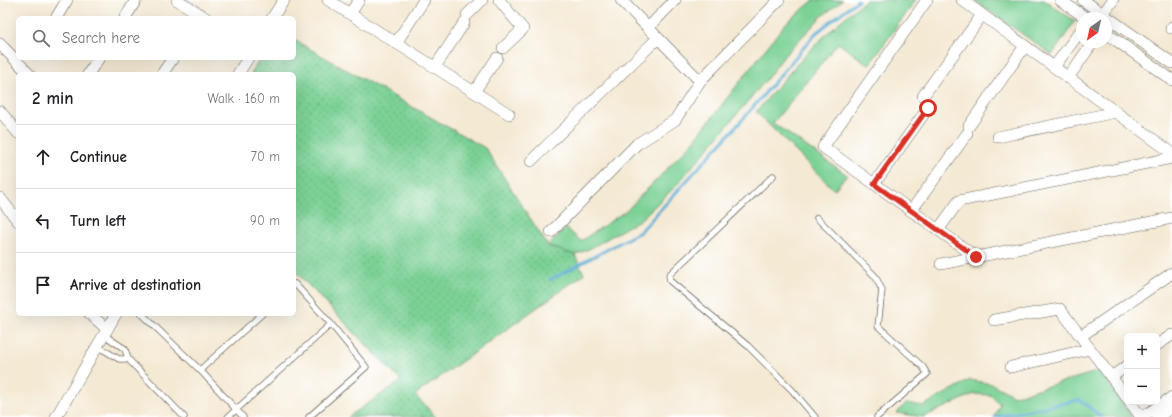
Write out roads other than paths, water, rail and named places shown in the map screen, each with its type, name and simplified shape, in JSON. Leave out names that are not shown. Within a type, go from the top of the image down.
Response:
[{"type":"street","points":[[57,16],[67,0]]},
{"type":"street","points":[[126,16],[136,0]]},
{"type":"street","points":[[177,0],[201,16]]},
{"type":"street","points":[[273,16],[284,0]]},
{"type":"street","points":[[328,0],[509,114]]},
{"type":"street","points":[[350,14],[359,0]]},
{"type":"street","points":[[396,43],[424,0]]},
{"type":"street","points":[[435,68],[466,19],[482,0]]},
{"type":"street","points":[[499,0],[523,29],[503,48]]},
{"type":"street","points":[[621,0],[700,81]]},
{"type":"street","points":[[648,28],[675,0]]},
{"type":"street","points":[[551,232],[637,144],[675,120],[700,81],[779,0]]},
{"type":"street","points":[[927,0],[823,147],[976,257]]},
{"type":"street","points":[[962,0],[1172,153]]},
{"type":"street","points":[[1060,0],[1077,12]]},
{"type":"street","points":[[1083,0],[1098,12]]},
{"type":"street","points":[[1100,12],[1113,0]]},
{"type":"street","points":[[923,96],[982,15]]},
{"type":"street","points":[[1112,22],[1172,63]]},
{"type":"street","points":[[1054,67],[1076,37]]},
{"type":"street","points":[[1112,37],[1172,80]]},
{"type":"street","points":[[531,161],[658,38]]},
{"type":"street","points":[[0,44],[27,72]]},
{"type":"street","points":[[911,211],[1025,46]]},
{"type":"street","points":[[1068,78],[1089,48]]},
{"type":"street","points":[[474,92],[497,58]]},
{"type":"street","points":[[89,72],[98,60]]},
{"type":"street","points":[[163,72],[172,60]]},
{"type":"street","points":[[239,72],[247,60]]},
{"type":"street","points":[[874,184],[928,108]]},
{"type":"street","points":[[0,111],[16,130]]},
{"type":"street","points":[[998,137],[1116,112]]},
{"type":"street","points":[[938,230],[959,202],[1172,158]]},
{"type":"street","points":[[0,198],[16,218]]},
{"type":"street","points":[[941,264],[1172,218]]},
{"type":"street","points":[[1081,336],[1172,273]]},
{"type":"street","points":[[994,320],[1060,309],[1124,394]]},
{"type":"street","points":[[92,316],[106,332]]},
{"type":"street","points":[[56,417],[115,316]]},
{"type":"street","points":[[1160,343],[1172,335]]},
{"type":"street","points":[[1011,367],[1090,349]]},
{"type":"street","points":[[1111,377],[1124,368]]},
{"type":"street","points":[[1132,405],[1142,417],[1172,397]]},
{"type":"street","points":[[1158,417],[1172,407]]},
{"type":"lane","points":[[774,176],[669,275],[670,281],[748,346],[792,390],[815,417]]},
{"type":"lane","points":[[817,218],[875,276],[882,290],[878,326],[923,367],[927,374],[877,417]]},
{"type":"lane","points":[[296,285],[366,366],[309,417]]},
{"type":"lane","points":[[144,316],[200,370],[243,417]]},
{"type":"lane","points":[[200,370],[260,316]]},
{"type":"lane","points":[[228,417],[331,324]]},
{"type":"lane","points":[[106,332],[125,349],[128,359],[184,417]]},
{"type":"lane","points":[[97,346],[119,359],[128,359]]},
{"type":"waterway","points":[[550,280],[640,232],[743,119],[816,33],[858,0]]},
{"type":"waterway","points":[[995,417],[1080,400],[1101,417]]}]
